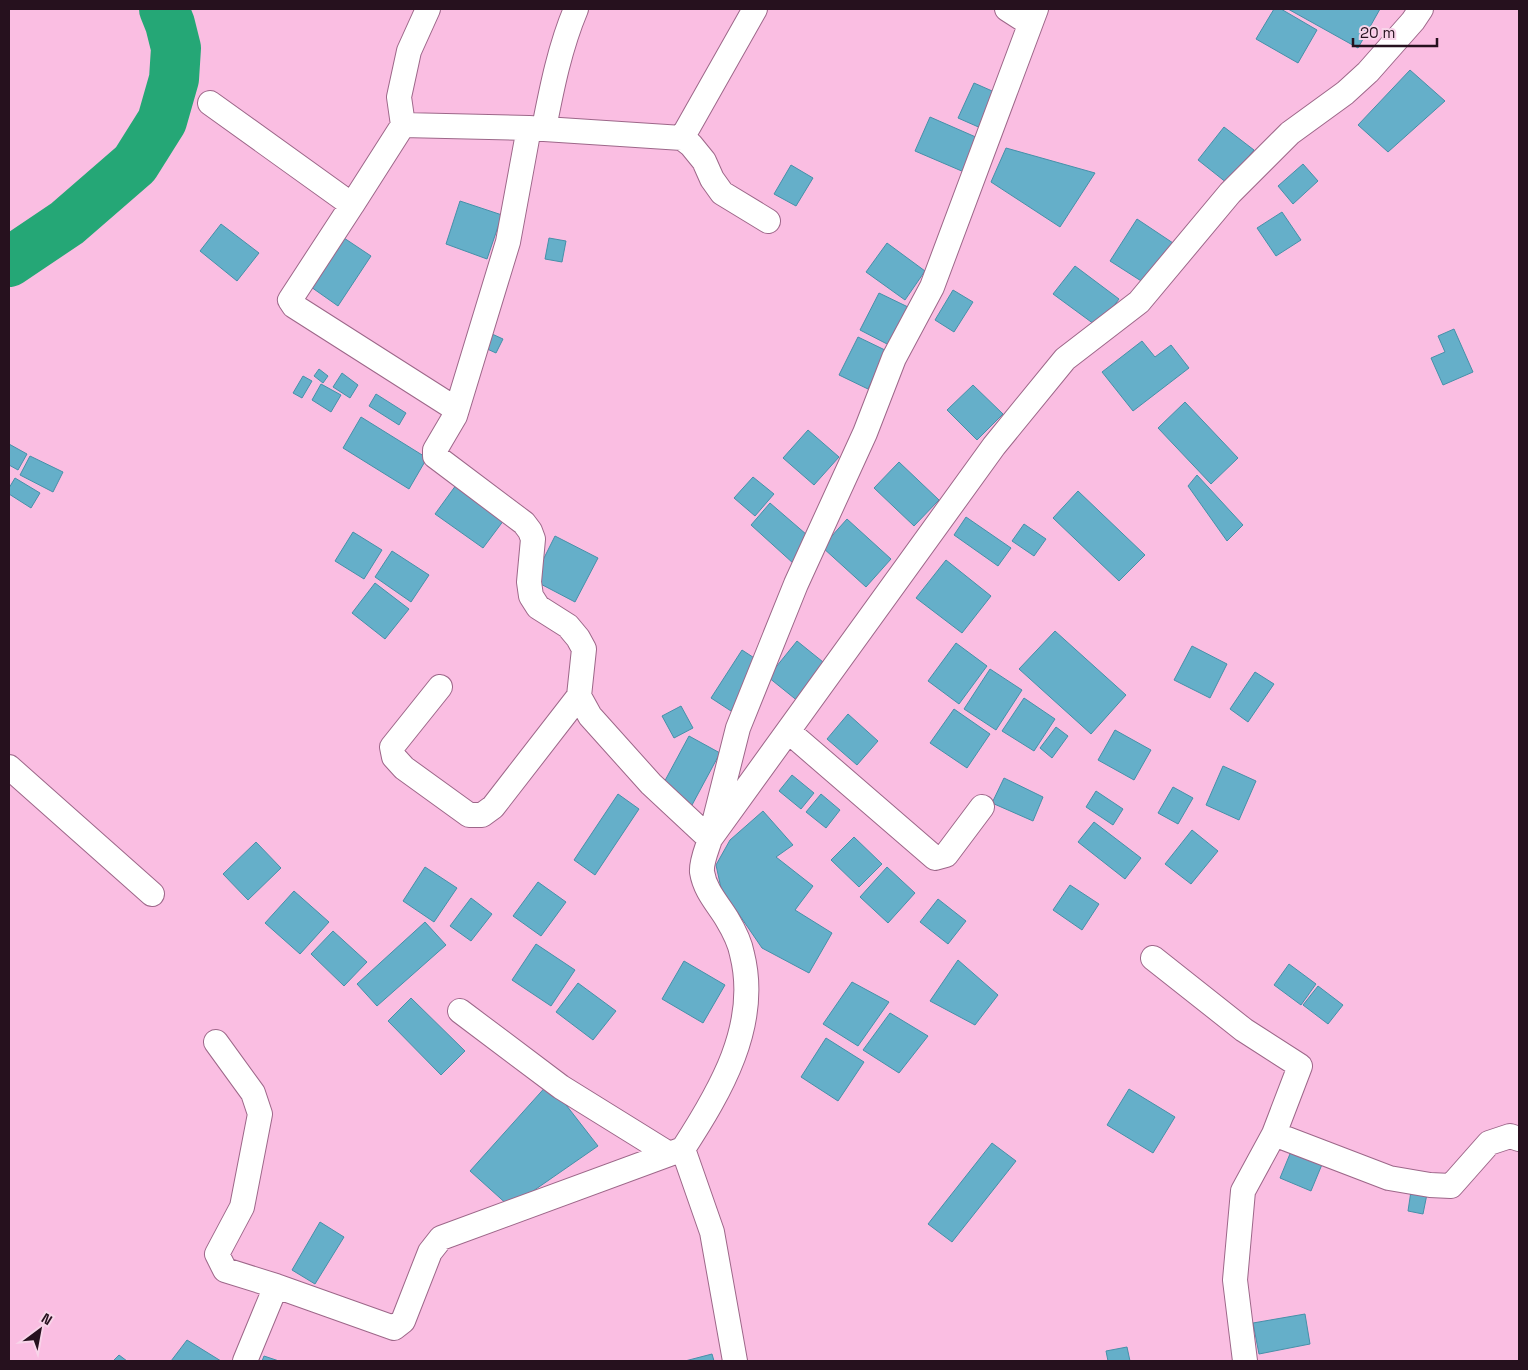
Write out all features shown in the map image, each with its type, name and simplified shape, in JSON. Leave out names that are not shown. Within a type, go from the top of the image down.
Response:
[{"type":"street","points":[[428,9],[408,52],[399,97],[403,126],[290,300],[294,306],[451,406],[455,410],[455,416]]},
{"type":"street","points":[[440,687],[392,747],[394,757],[404,768],[469,815],[482,815],[493,807],[579,696],[584,649],[568,626],[538,607],[531,596],[529,582],[534,539],[530,531],[524,523],[435,456],[434,450],[455,416],[508,242],[536,128],[554,76],[566,32],[576,9]]},
{"type":"street","points":[[682,138],[755,9]]},
{"type":"street","points":[[216,1042],[253,1094],[260,1114],[242,1207],[217,1254],[225,1270],[394,1328],[404,1320],[430,1252],[441,1238],[676,1152],[706,1114],[734,1056],[742,1029],[747,986],[742,953],[728,920],[710,896],[702,872],[738,728],[796,584],[865,434],[894,358],[932,286],[1033,16],[1007,9]]},
{"type":"street","points":[[710,839],[994,446],[1065,359],[1139,302],[1230,193],[1290,133],[1345,93],[1368,72],[1413,21],[1421,9]]},
{"type":"street","points":[[210,103],[352,205]]},
{"type":"street","points":[[403,126],[536,128],[682,138],[691,145],[704,162],[712,179],[722,192],[768,221]]},
{"type":"street","points":[[579,696],[595,724],[651,784],[710,839]]},
{"type":"street","points":[[788,731],[936,858],[946,856],[982,807]]},
{"type":"street","points":[[9,767],[152,894]]},
{"type":"street","points":[[1153,958],[1244,1030],[1300,1066],[1274,1134],[1243,1191],[1235,1280],[1245,1361]]},
{"type":"street","points":[[460,1011],[562,1087],[676,1152],[712,1232],[735,1361]]},
{"type":"street","points":[[1274,1134],[1389,1178],[1430,1185],[1451,1186],[1490,1143],[1510,1136],[1519,1139]]},
{"type":"street","points":[[245,1361],[276,1286]]},
{"type":"building","points":[[1274,9],[1281,9],[1317,30],[1298,63],[1256,39]]},
{"type":"building","points":[[1288,9],[1380,9],[1358,48]]},
{"type":"building","points":[[1410,70],[1445,101],[1388,152],[1358,125]]},
{"type":"building","points":[[974,83],[999,94],[983,129],[958,118]]},
{"type":"building","points":[[930,117],[978,138],[964,172],[915,151]]},
{"type":"building","points":[[1224,127],[1254,150],[1227,183],[1198,160]]},
{"type":"building","points":[[1006,148],[1095,173],[1060,227],[991,182]]},
{"type":"building","points":[[1303,164],[1318,181],[1293,204],[1278,186]]},
{"type":"building","points":[[791,165],[813,178],[796,206],[774,194]]},
{"type":"building","points":[[460,201],[502,215],[487,259],[446,244]]},
{"type":"building","points":[[1282,212],[1301,240],[1276,256],[1257,228]]},
{"type":"building","points":[[1137,219],[1176,245],[1149,286],[1110,261]]},
{"type":"building","points":[[221,224],[259,253],[237,281],[200,251]]},
{"type":"building","points":[[344,238],[371,256],[338,306],[311,287]]},
{"type":"building","points":[[549,238],[566,241],[562,262],[545,259]]},
{"type":"building","points":[[887,243],[925,271],[905,300],[866,272]]},
{"type":"building","points":[[1075,266],[1119,299],[1098,327],[1053,294]]},
{"type":"building","points":[[953,290],[973,302],[954,332],[935,320]]},
{"type":"building","points":[[879,293],[908,307],[889,345],[860,330]]},
{"type":"building","points":[[1454,329],[1473,372],[1443,385],[1431,358],[1445,352],[1438,336]]},
{"type":"building","points":[[492,334],[503,339],[496,353],[485,348]]},
{"type":"building","points":[[858,337],[887,351],[868,389],[839,375]]},
{"type":"building","points":[[1142,341],[1155,357],[1171,345],[1189,368],[1133,411],[1102,372]]},
{"type":"building","points":[[319,369],[328,376],[323,383],[314,376]]},
{"type":"building","points":[[342,373],[358,385],[350,398],[333,387]]},
{"type":"building","points":[[303,376],[312,381],[302,398],[293,393]]},
{"type":"building","points":[[321,384],[341,395],[331,412],[312,400]]},
{"type":"building","points":[[973,385],[1003,414],[977,440],[947,410]]},
{"type":"building","points":[[376,394],[406,413],[399,425],[369,406]]},
{"type":"building","points":[[1185,402],[1238,458],[1211,484],[1158,428]]},
{"type":"building","points":[[361,417],[427,458],[409,489],[343,448]]},
{"type":"building","points":[[808,430],[839,457],[814,485],[783,458]]},
{"type":"building","points":[[9,444],[27,454],[18,470],[9,465]]},
{"type":"building","points":[[30,456],[63,472],[53,492],[20,475]]},
{"type":"building","points":[[899,462],[939,500],[914,526],[874,488]]},
{"type":"building","points":[[1197,475],[1243,525],[1227,541],[1188,486]]},
{"type":"building","points":[[753,477],[774,494],[755,516],[734,498]]},
{"type":"building","points":[[15,478],[40,493],[31,508],[9,494],[9,488]]},
{"type":"building","points":[[459,481],[507,516],[483,548],[435,514]]},
{"type":"building","points":[[1078,491],[1145,555],[1119,581],[1053,518]]},
{"type":"building","points":[[770,503],[814,541],[794,564],[751,525]]},
{"type":"building","points":[[966,517],[1011,548],[998,566],[954,535]]},
{"type":"building","points":[[847,519],[891,559],[866,587],[822,547]]},
{"type":"building","points":[[1024,524],[1046,539],[1034,556],[1012,541]]},
{"type":"building","points":[[353,532],[382,550],[364,579],[335,561]]},
{"type":"building","points":[[555,536],[598,558],[575,602],[533,580]]},
{"type":"building","points":[[392,551],[429,575],[411,602],[375,577]]},
{"type":"building","points":[[946,560],[991,596],[962,633],[916,598]]},
{"type":"building","points":[[375,583],[409,609],[385,639],[352,613]]},
{"type":"building","points":[[1055,631],[1126,695],[1091,734],[1019,669]]},
{"type":"building","points":[[797,641],[828,666],[799,702],[768,677]]},
{"type":"building","points":[[956,643],[987,666],[959,704],[928,681]]},
{"type":"building","points":[[1192,646],[1227,664],[1210,698],[1174,680]]},
{"type":"building","points":[[742,650],[762,663],[731,711],[711,698]]},
{"type":"building","points":[[990,669],[1022,690],[996,730],[964,709]]},
{"type":"building","points":[[1255,672],[1274,684],[1248,722],[1230,709]]},
{"type":"building","points":[[1024,698],[1055,719],[1034,751],[1002,731]]},
{"type":"building","points":[[681,706],[693,728],[674,738],[662,716]]},
{"type":"building","points":[[954,709],[990,734],[967,768],[930,743]]},
{"type":"building","points":[[848,714],[878,741],[857,765],[827,739]]},
{"type":"building","points":[[1056,727],[1068,736],[1052,758],[1040,748]]},
{"type":"building","points":[[1115,730],[1151,750],[1134,780],[1098,760]]},
{"type":"building","points":[[689,736],[720,753],[692,805],[661,788]]},
{"type":"building","points":[[1223,766],[1256,781],[1239,820],[1206,805]]},
{"type":"building","points":[[792,775],[814,793],[801,809],[779,791]]},
{"type":"building","points":[[1004,778],[1043,797],[1033,821],[992,803]]},
{"type":"building","points":[[1173,787],[1193,798],[1178,824],[1158,813]]},
{"type":"building","points":[[1096,791],[1123,809],[1113,825],[1086,807]]},
{"type":"building","points":[[618,794],[639,809],[595,875],[574,860]]},
{"type":"building","points":[[821,794],[840,810],[826,828],[806,812]]},
{"type":"building","points":[[763,811],[793,845],[776,857],[813,886],[795,910],[832,933],[809,973],[762,948],[721,888],[716,865],[730,840]]},
{"type":"building","points":[[1094,822],[1141,858],[1125,879],[1078,842]]},
{"type":"building","points":[[1192,830],[1218,851],[1191,884],[1165,864]]},
{"type":"building","points":[[854,837],[882,864],[859,887],[831,860]]},
{"type":"building","points":[[256,842],[281,868],[248,900],[223,874]]},
{"type":"building","points":[[425,867],[457,888],[434,922],[403,901]]},
{"type":"building","points":[[887,867],[915,893],[888,923],[860,897]]},
{"type":"building","points":[[538,882],[566,902],[541,936],[513,916]]},
{"type":"building","points":[[1070,885],[1099,904],[1082,930],[1053,910]]},
{"type":"building","points":[[294,891],[329,922],[300,954],[265,923]]},
{"type":"building","points":[[471,898],[492,914],[471,941],[450,926]]},
{"type":"building","points":[[938,899],[966,921],[948,944],[920,922]]},
{"type":"building","points":[[425,922],[446,945],[377,1006],[357,984]]},
{"type":"building","points":[[333,931],[367,962],[344,986],[311,954]]},
{"type":"building","points":[[536,944],[575,970],[551,1006],[512,980]]},
{"type":"building","points":[[958,960],[998,995],[975,1025],[930,1001]]},
{"type":"building","points":[[684,961],[725,985],[703,1023],[662,999]]},
{"type":"building","points":[[1289,964],[1316,984],[1301,1005],[1274,985]]},
{"type":"building","points":[[852,982],[889,1002],[858,1046],[823,1024]]},
{"type":"building","points":[[578,983],[616,1011],[593,1040],[556,1012]]},
{"type":"building","points":[[1318,986],[1343,1005],[1328,1024],[1303,1005]]},
{"type":"building","points":[[411,998],[465,1051],[441,1075],[388,1021]]},
{"type":"building","points":[[890,1013],[928,1036],[899,1073],[863,1050]]},
{"type":"building","points":[[826,1038],[864,1062],[838,1101],[801,1077]]},
{"type":"building","points":[[549,1083],[598,1146],[510,1207],[470,1171]]},
{"type":"building","points":[[1129,1089],[1175,1117],[1153,1153],[1107,1125]]},
{"type":"building","points":[[992,1143],[1016,1161],[952,1242],[928,1224]]},
{"type":"building","points":[[1292,1149],[1323,1162],[1311,1191],[1280,1178]]},
{"type":"building","points":[[1411,1191],[1427,1194],[1423,1214],[1408,1211]]},
{"type":"building","points":[[320,1222],[344,1237],[315,1284],[292,1270]]},
{"type":"building","points":[[1305,1314],[1310,1344],[1259,1354],[1253,1323]]},
{"type":"building","points":[[187,1340],[221,1361],[171,1361]]},
{"type":"building","points":[[1127,1347],[1130,1361],[1108,1361],[1106,1351]]},
{"type":"building","points":[[712,1354],[714,1361],[685,1361]]},
{"type":"building","points":[[119,1355],[127,1361],[113,1361]]},
{"type":"building","points":[[264,1356],[279,1361],[262,1361]]},
{"type":"waterway","points":[[9,262],[67,223],[135,164],[162,121],[174,79],[176,48],[164,9]]}]
